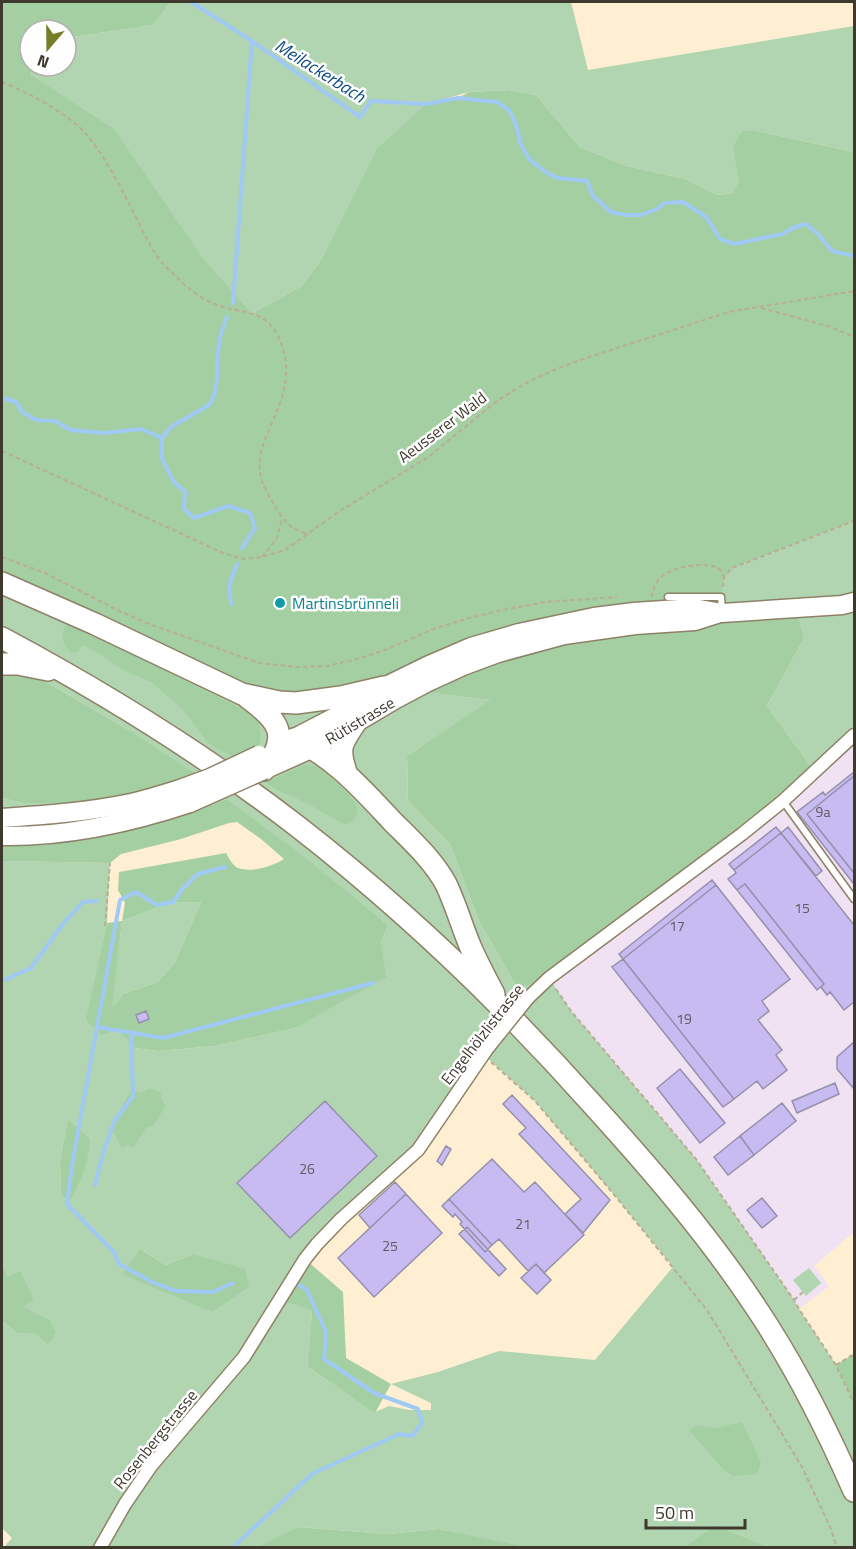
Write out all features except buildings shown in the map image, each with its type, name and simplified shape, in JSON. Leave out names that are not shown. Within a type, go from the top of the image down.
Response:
[{"type":"highway","points":[[2,583],[95,624],[242,694],[261,707],[278,730],[273,757],[313,748],[347,775],[429,860],[441,876],[457,908],[471,948],[502,1008]]},
{"type":"highway","points":[[2,638],[133,712],[297,826],[418,929],[502,1008],[615,1130],[699,1229],[728,1267],[788,1359],[855,1491]]},
{"type":"highway","points":[[2,664],[18,664],[65,673]]},
{"type":"highway","points":[[242,694],[296,703],[341,697],[384,687]]},
{"type":"highway","points":[[347,775],[341,751],[344,741],[356,722]]},
{"type":"main road","name":"Rütistrasse","points":[[273,757],[384,687],[471,647],[519,633],[624,613],[721,605],[830,606],[855,602]]},
{"type":"main road","name":"Rütistrasse","points":[[2,836],[44,834],[109,824],[159,813],[210,778],[273,757],[313,748],[428,682],[498,653],[564,635],[635,625],[695,621],[721,605]]},
{"type":"main road","name":"Rütistrasse","points":[[2,818],[63,813],[148,799],[185,796]]},
{"type":"street","name":"Engelhölzlistrasse","points":[[244,1358],[316,1244],[417,1150],[485,1051],[528,998],[549,978],[742,834],[783,801],[855,735]]},
{"type":"street","name":"Rosenbergstrasse","points":[[100,1548],[125,1504],[151,1466],[244,1358]]},
{"type":"lane","points":[[668,597],[721,605]]},
{"type":"lane","points":[[783,801],[855,898]]},
{"type":"path","points":[[2,82],[56,110],[86,134],[99,151],[155,253],[166,268],[210,302],[252,313],[272,326],[284,351],[287,380],[262,447],[260,474],[266,491],[282,518],[293,528],[307,534]]},
{"type":"path","name":"Aeusserer Wald","points":[[2,451],[223,553],[244,559],[262,557],[285,550],[338,512],[427,458],[498,400],[526,383],[580,360],[729,312],[855,291]]},
{"type":"path","points":[[759,307],[855,336]]},
{"type":"path","points":[[262,557],[277,538],[282,518]]},
{"type":"path","points":[[721,605],[724,578],[732,568],[855,521]]},
{"type":"path","points":[[2,557],[45,573],[149,624],[259,663],[296,666],[328,666],[357,659],[385,650],[436,628],[502,610],[546,603],[624,597]]},
{"type":"path","points":[[668,597],[651,597],[659,578],[671,570],[709,566],[719,570],[724,578]]},
{"type":"path","points":[[105,927],[110,863]]},
{"type":"path","points":[[549,978],[571,1011],[696,1159],[794,1299],[836,1365],[855,1404]]},
{"type":"path","points":[[485,1051],[535,1101],[707,1310],[802,1467],[831,1529],[837,1548]]},
{"type":"path","points":[[794,1299],[803,1293]]},
{"type":"path","points":[[836,1365],[855,1354]]},
{"type":"shaded area","points":[[854,735],[854,1232],[814,1266],[829,1286],[799,1309],[696,1159],[571,1011],[549,978]]},
{"type":"green space","points":[[2,2],[171,2],[152,25],[78,36],[78,18],[18,18],[18,78],[36,78],[114,129],[204,260],[252,313],[302,286],[324,255],[377,149],[426,104],[458,98],[469,92],[509,90],[536,95],[580,147],[627,166],[686,179],[717,195],[732,193],[739,181],[733,147],[742,131],[757,131],[854,152],[854,521],[732,568],[723,583],[722,594],[722,612],[795,608],[804,638],[767,706],[815,772],[549,978],[518,989],[479,921],[450,844],[408,801],[407,756],[490,700],[384,687],[279,702],[2,583]]},
{"type":"green space","points":[[171,2],[571,2],[588,70],[854,26],[854,152],[757,131],[743,131],[739,181],[732,193],[717,195],[686,179],[627,166],[580,147],[536,95],[509,90],[469,92],[426,104],[302,286],[252,313],[34,78],[78,78],[78,36],[151,25]]},
{"type":"green space","points":[[854,521],[854,735],[815,772],[767,706],[804,638],[722,613],[722,589],[725,578],[732,568]]},
{"type":"green space","points":[[2,583],[384,687],[491,700],[407,756],[408,801],[450,844],[479,921],[518,989],[549,978],[571,1011],[696,1159],[836,1365],[854,1404],[854,1547],[769,1547],[715,1525],[685,1548],[526,1548],[439,1529],[387,1534],[298,1527],[263,1547],[4,1547],[12,1538],[2,1528],[2,1321],[17,1333],[34,1333],[48,1345],[49,1319],[22,1307],[20,1271],[8,1276],[2,1264],[2,861],[110,863],[107,923],[87,1020],[116,1028],[136,1048],[158,1051],[215,1046],[295,1028],[381,942],[388,925],[227,799],[201,808],[2,842],[2,798],[23,803],[127,729],[48,683],[30,675],[2,672]],"holes":[[[483,1054],[535,1101],[673,1267],[595,1360],[499,1351],[438,1372],[391,1384],[431,1403],[431,1410],[409,1410],[389,1406],[375,1412],[309,1368],[312,1309],[305,1259],[418,1150]],[[68,1119],[90,1138],[70,1201],[61,1194],[60,1160]],[[140,1249],[166,1265],[193,1254],[212,1312]]]},
{"type":"green space","points":[[73,624],[254,715],[259,724],[260,743],[254,749],[234,756],[221,751],[207,742],[184,711],[153,683],[123,670],[82,645],[78,652],[72,653],[66,647],[63,634],[65,626]]},
{"type":"green space","points":[[2,672],[30,675],[48,683],[127,729],[196,774],[153,790],[95,799],[23,803],[2,798]]},
{"type":"green space","points":[[304,765],[323,770],[347,793],[357,806],[354,820],[347,824],[342,823],[266,782]]},
{"type":"green space","points":[[227,799],[298,852],[388,925],[381,942],[386,977],[295,1028],[215,1046],[158,1051],[135,1048],[117,1029],[102,1035],[86,1020],[107,923],[122,921],[125,903],[118,890],[119,872],[226,853],[238,868],[250,870],[284,859],[237,822],[121,854],[110,863],[2,861],[2,842],[201,808]],"holes":[[[201,902],[175,962],[158,982],[123,994],[112,1009],[122,921],[169,903]]]},
{"type":"green space","points":[[201,902],[175,962],[158,982],[123,994],[111,1011],[122,921],[169,903]]},
{"type":"green space","points":[[149,1088],[160,1092],[165,1107],[153,1126],[146,1128],[133,1148],[127,1145],[122,1148],[113,1132],[118,1113],[131,1091],[141,1093]]},
{"type":"green space","points":[[68,1119],[90,1138],[84,1171],[70,1201],[61,1195],[60,1160]]},
{"type":"green space","points":[[140,1249],[166,1265],[193,1254],[245,1269],[249,1287],[212,1312],[122,1274]]},
{"type":"green space","points":[[305,1259],[343,1292],[346,1358],[391,1384],[375,1413],[308,1367],[312,1310],[281,1300]]},
{"type":"green space","points":[[2,1264],[8,1276],[20,1271],[34,1300],[23,1307],[49,1319],[56,1333],[48,1345],[34,1333],[17,1333],[2,1321]]},
{"type":"green space","points":[[809,1268],[821,1283],[806,1296],[793,1280]]},
{"type":"green space","points":[[854,1354],[854,1404],[836,1365]]},
{"type":"green space","points":[[742,1422],[761,1462],[757,1474],[732,1476],[689,1430],[697,1425],[716,1428]]},
{"type":"green space","points":[[715,1525],[769,1547],[685,1547]]},
{"type":"green space","points":[[298,1527],[387,1534],[439,1529],[526,1547],[258,1547]]},
{"type":"waterway","name":"Meilackerbach","points":[[191,2],[252,41],[360,117],[371,101],[426,104],[458,98],[497,102],[510,111],[521,145],[530,160],[558,178],[587,181],[593,196],[611,212],[641,215],[665,203],[683,202],[706,217],[720,239],[735,244],[782,234],[806,224],[832,251],[854,256]]},
{"type":"waterway","points":[[233,303],[252,41]]},
{"type":"waterway","points":[[227,317],[219,341],[213,399],[209,405],[171,427],[162,438],[162,459],[174,482],[185,492],[184,509],[194,518],[228,506],[250,513],[255,528],[242,548]]},
{"type":"waterway","points":[[2,398],[16,402],[22,412],[36,420],[55,421],[71,430],[104,433],[141,429],[162,438]]},
{"type":"waterway","points":[[231,604],[229,585],[237,564]]},
{"type":"waterway","points":[[225,867],[198,874],[183,888],[173,902],[157,905],[136,892],[120,900],[67,1204],[114,1252],[119,1264],[152,1282],[176,1291],[213,1292],[233,1283]]},
{"type":"waterway","points":[[2,981],[31,968],[62,925],[83,902],[97,901]]},
{"type":"waterway","points":[[97,1027],[163,1038],[373,983]]},
{"type":"waterway","points":[[95,1185],[115,1120],[133,1096],[131,1032]]},
{"type":"waterway","points":[[232,1548],[312,1474],[399,1434],[412,1436],[422,1423],[418,1409],[374,1393],[324,1359],[326,1332],[307,1290],[299,1285]]},
{"type":"place","name":"Martinsbrünneli","points":[[280,603]]}]
